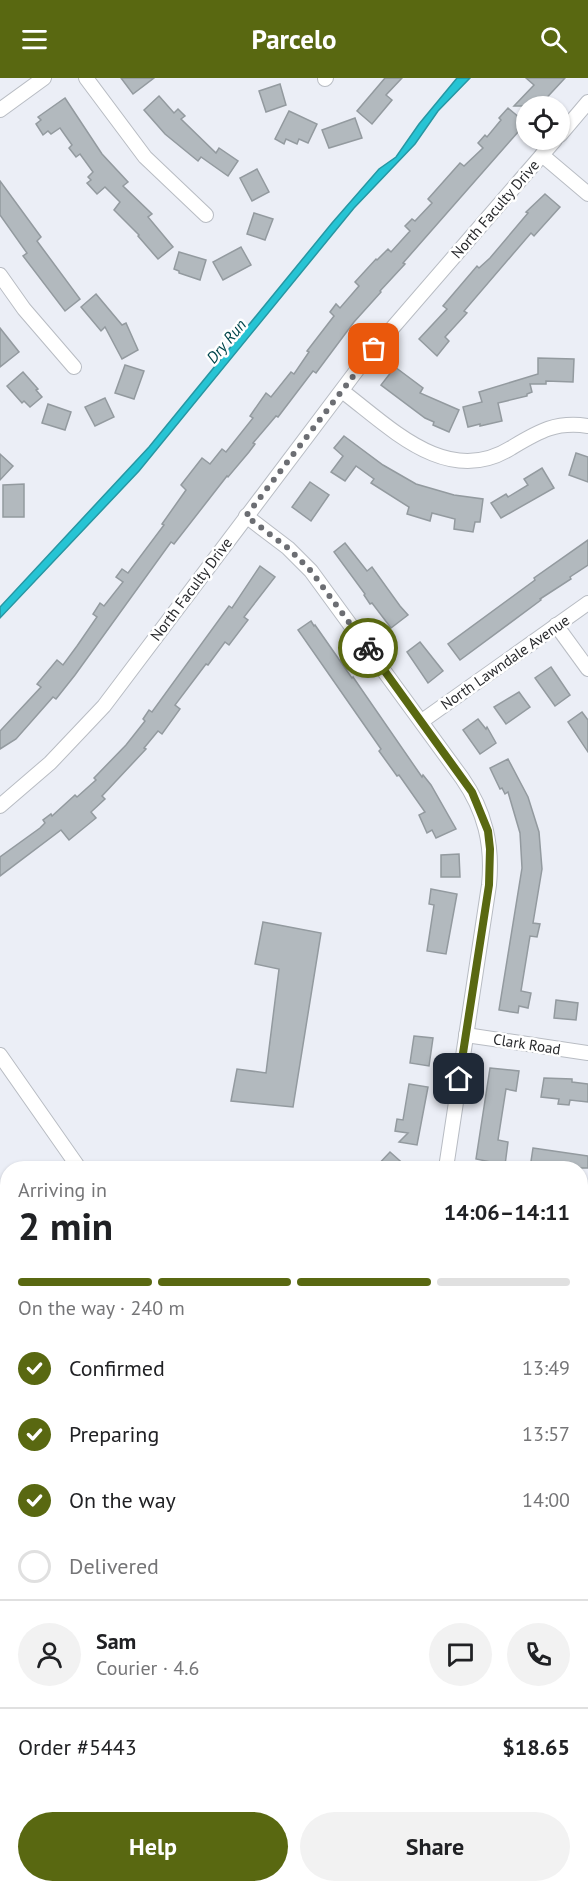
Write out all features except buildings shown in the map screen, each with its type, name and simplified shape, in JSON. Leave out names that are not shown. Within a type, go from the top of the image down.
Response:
[{"type":"street","points":[[0,110],[44,78]]},
{"type":"street","points":[[86,78],[145,157],[206,215]]},
{"type":"street","points":[[570,123],[588,102]]},
{"type":"street","name":"North Faculty Drive","points":[[0,806],[50,764],[104,706],[342,391],[385,337],[546,150]]},
{"type":"street","points":[[542,155],[588,194]]},
{"type":"street","points":[[0,275],[24,309],[74,367]]},
{"type":"street","points":[[342,391],[421,450],[449,460],[467,461],[490,458],[507,451],[538,431],[550,427],[568,424],[588,426]]},
{"type":"street","points":[[246,516],[288,548],[311,571],[472,792],[484,820],[490,849],[489,885],[447,1161]]},
{"type":"street","name":"North Lawndale Avenue","points":[[422,721],[588,603]]},
{"type":"street","points":[[556,625],[588,669]]},
{"type":"street","name":"Clark Road","points":[[466,1035],[588,1053]]},
{"type":"street","points":[[0,1055],[74,1161]]},
{"type":"water","name":"Dry Run","points":[[457,78],[470,78],[438,111],[415,144],[354,208],[139,471],[0,618],[0,607],[149,447],[332,223],[379,169],[396,157],[419,124]]},
{"type":"way so far","points":[[368,648],[311,571],[288,548],[246,516],[374,349]]},
{"type":"route","points":[[368,648],[472,792],[488,831],[491,867],[489,885],[459,1079]]}]
